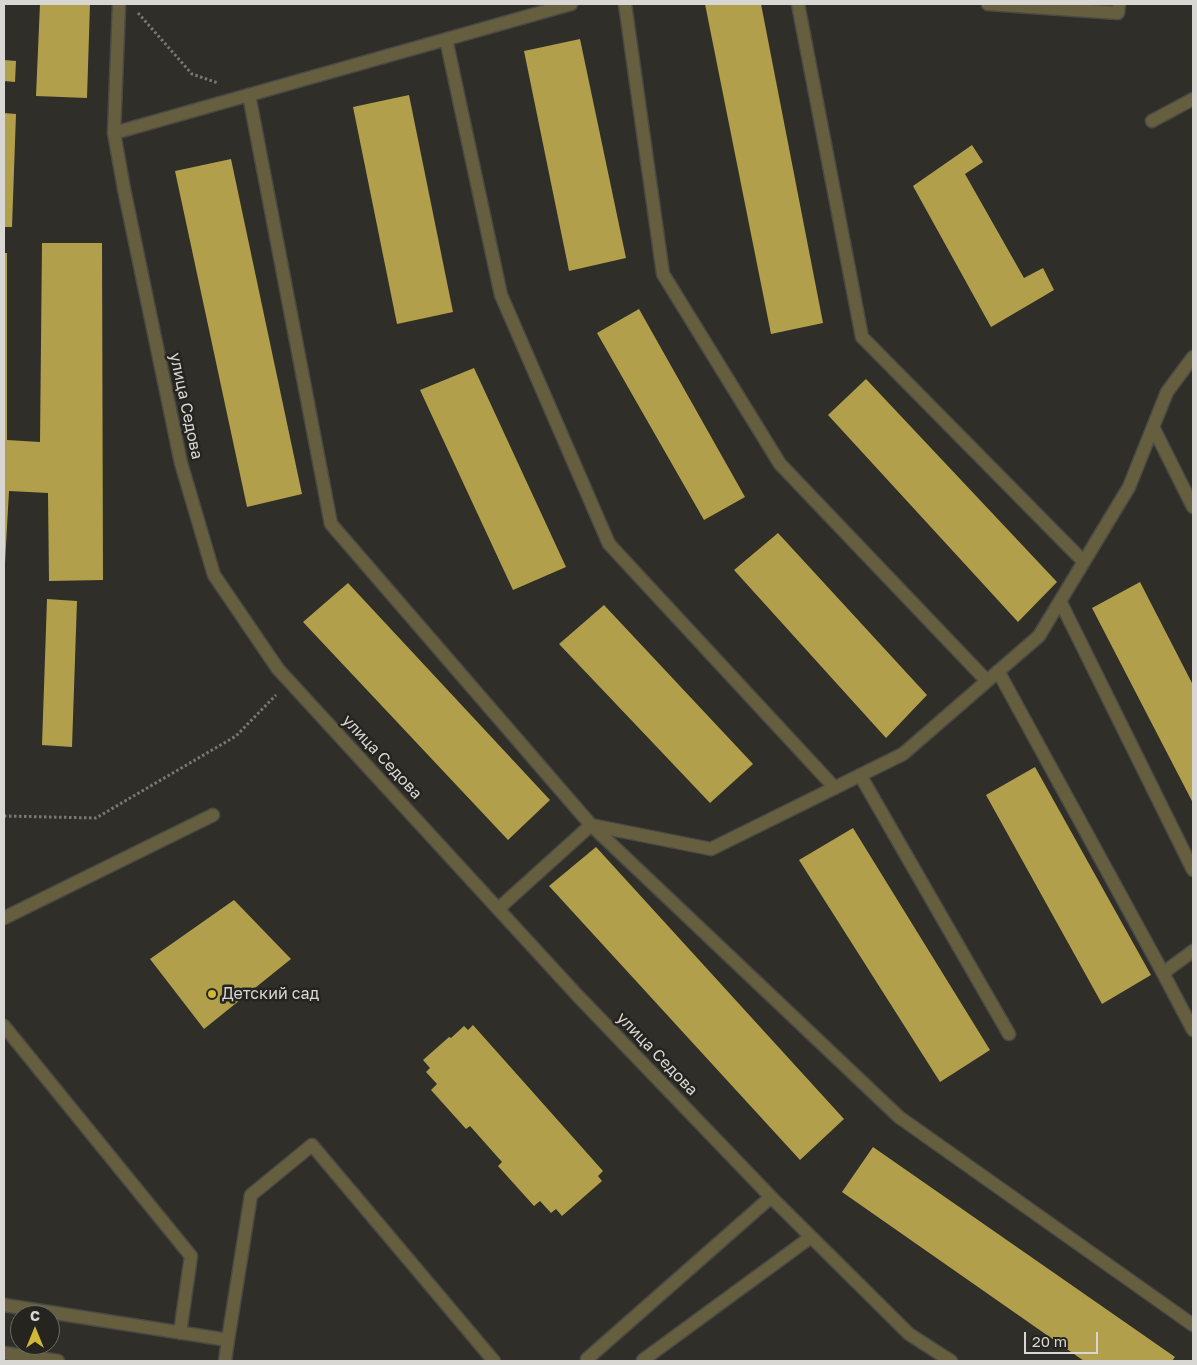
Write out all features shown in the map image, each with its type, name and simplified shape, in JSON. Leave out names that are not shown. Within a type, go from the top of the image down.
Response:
[{"type":"street","name":"улица Седова","points":[[119,4],[114,133],[181,463],[214,575],[278,669],[577,994],[771,1197],[909,1334],[951,1361]]},
{"type":"street","points":[[114,133],[571,4]]},
{"type":"street","points":[[625,4],[664,274],[780,464],[987,681]]},
{"type":"street","points":[[798,4],[862,337],[1084,562]]},
{"type":"street","points":[[988,4],[1118,13],[1119,4]]},
{"type":"street","points":[[446,39],[501,295],[608,544],[834,788]]},
{"type":"street","points":[[249,95],[331,524],[591,825],[899,1117],[1193,1325]]},
{"type":"street","points":[[1152,121],[1193,99]]},
{"type":"street","points":[[591,825],[711,849],[904,754],[1038,636],[1129,487],[1167,392],[1193,357]]},
{"type":"street","points":[[1153,427],[1193,507]]},
{"type":"street","points":[[1060,601],[1193,870]]},
{"type":"street","points":[[998,671],[1193,1030]]},
{"type":"street","points":[[860,775],[1009,1034]]},
{"type":"street","points":[[4,918],[213,815]]},
{"type":"street","points":[[498,909],[591,825]]},
{"type":"street","points":[[1163,973],[1193,951]]},
{"type":"street","points":[[4,1026],[191,1256],[180,1333]]},
{"type":"street","points":[[225,1361],[251,1195],[312,1146],[494,1361]]},
{"type":"street","points":[[587,1361],[771,1197]]},
{"type":"street","points":[[643,1361],[811,1237]]},
{"type":"street","points":[[60,1315],[228,1340]]},
{"type":"street","points":[[4,1353],[38,1360],[58,1361]]},
{"type":"path","points":[[138,4],[138,13],[192,74],[249,95]]},
{"type":"path","points":[[4,816],[96,818],[236,736],[277,694],[278,669]]},
{"type":"building","points":[[40,4],[90,4],[87,98],[36,96]]},
{"type":"building","points":[[705,4],[761,4],[823,323],[771,334]]},
{"type":"building","points":[[580,39],[626,258],[569,271],[524,51]]},
{"type":"building","points":[[4,60],[16,61],[15,82],[4,81]]},
{"type":"building","points":[[409,95],[453,312],[397,324],[353,107]]},
{"type":"building","points":[[4,113],[16,114],[12,227],[4,227]]},
{"type":"building","points":[[972,145],[983,162],[965,174],[1024,278],[1043,268],[1054,290],[991,327],[913,186]]},
{"type":"building","points":[[231,159],[302,494],[247,507],[175,171]]},
{"type":"building","points":[[42,243],[102,243],[103,580],[49,581],[48,493],[9,491],[4,563],[4,253],[7,253],[7,440],[40,442]]},
{"type":"building","points":[[639,309],[745,497],[704,520],[597,333]]},
{"type":"building","points":[[474,368],[566,567],[513,590],[420,390]]},
{"type":"building","points":[[866,379],[1057,582],[1018,622],[828,415]]},
{"type":"building","points":[[778,533],[927,695],[886,738],[734,570]]},
{"type":"building","points":[[1140,582],[1193,685],[1193,803],[1092,608]]},
{"type":"building","points":[[348,583],[550,800],[508,840],[303,622]]},
{"type":"building","points":[[47,599],[77,601],[72,747],[42,745]]},
{"type":"building","points":[[604,605],[753,764],[710,803],[559,644]]},
{"type":"building","points":[[1035,767],[1151,975],[1102,1004],[986,795]]},
{"type":"building","points":[[853,828],[990,1050],[940,1082],[799,860]]},
{"type":"building","points":[[596,847],[844,1119],[800,1160],[549,886]]},
{"type":"building","name":"Детский сад","points":[[234,900],[291,959],[204,1029],[150,959]]},
{"type":"building","points":[[473,1025],[603,1171],[598,1176],[602,1181],[562,1216],[556,1209],[551,1213],[540,1201],[534,1206],[498,1166],[502,1162],[470,1126],[466,1129],[431,1090],[437,1084],[426,1072],[430,1068],[423,1060],[464,1026],[468,1030]]},
{"type":"building","points":[[873,1147],[1175,1357],[1172,1361],[1084,1361],[842,1192]]},
{"type":"place","name":"Детский сад","points":[[212,994]]}]
